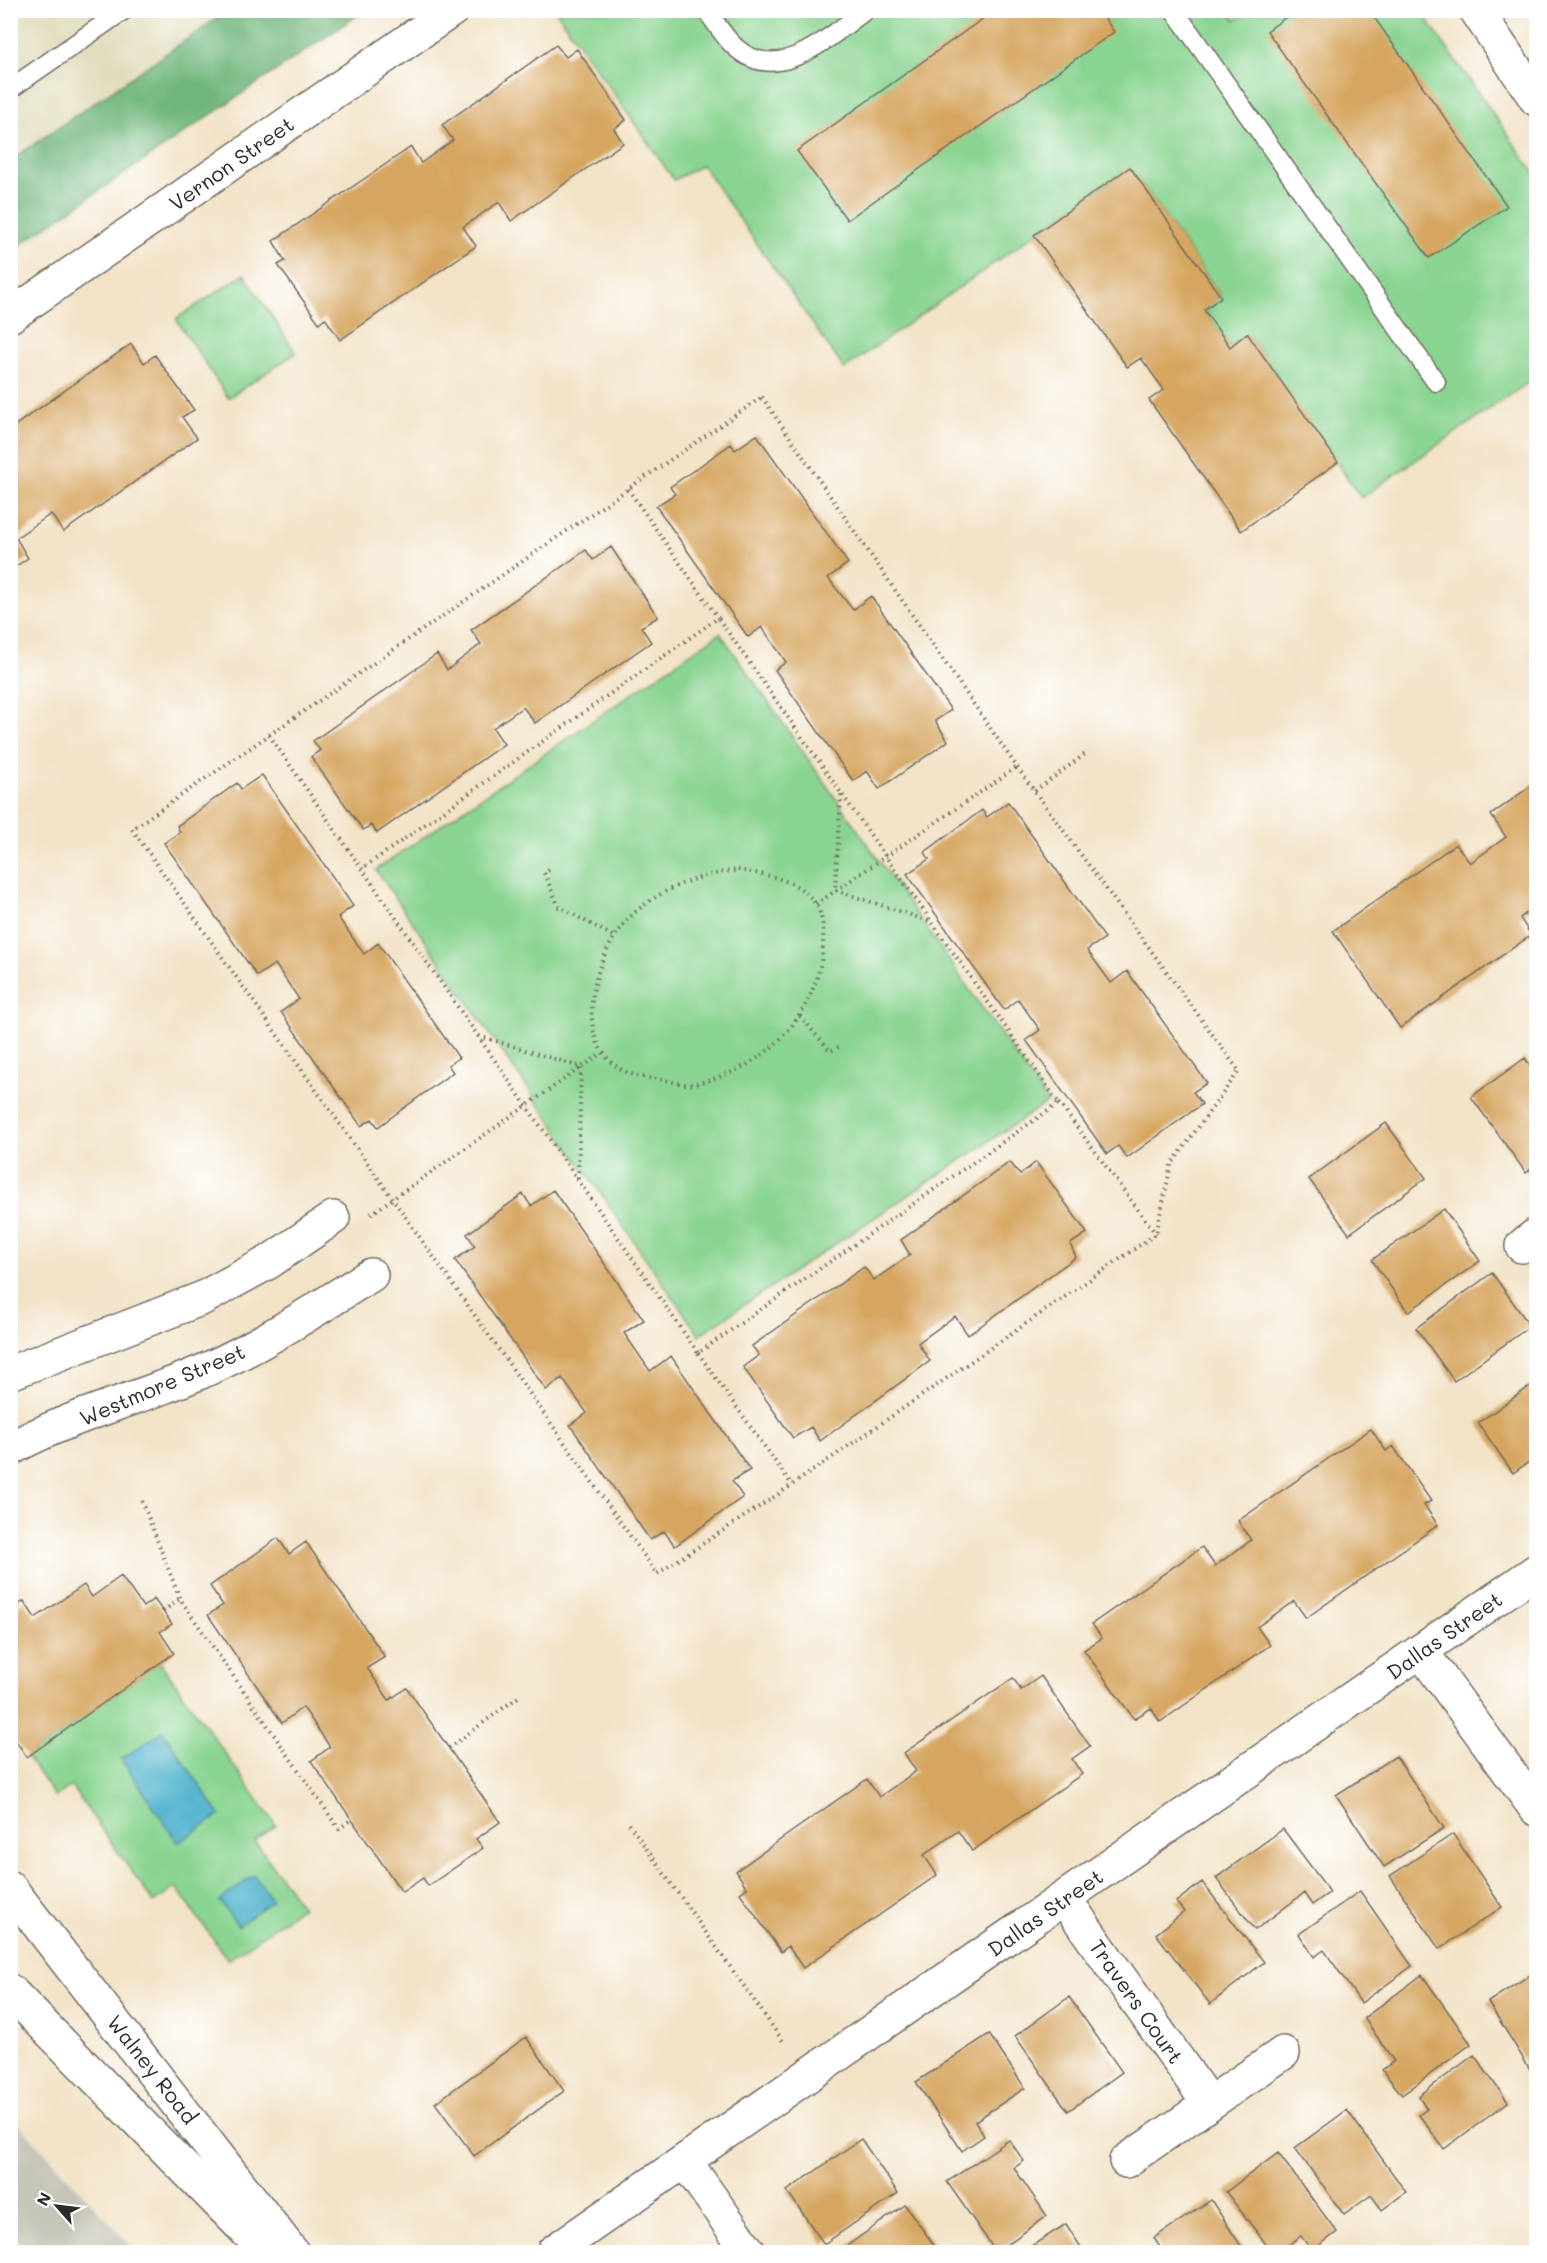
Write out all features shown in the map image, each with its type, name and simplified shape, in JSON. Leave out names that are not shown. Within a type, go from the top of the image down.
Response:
[{"type":"street","name":"Vernon Street","points":[[10,316],[452,10]]},
{"type":"street","points":[[1476,10],[1536,99]]},
{"type":"street","points":[[10,1373],[203,1298],[269,1262],[333,1218]]},
{"type":"street","name":"Westmore Street","points":[[10,1449],[103,1409],[185,1379],[250,1348],[371,1275]]},
{"type":"street","name":"Dallas Street","points":[[553,2253],[1536,1571]]},
{"type":"street","points":[[1421,1651],[1536,1809]]},
{"type":"street","name":"Walney Road","points":[[10,1888],[292,2253]]},
{"type":"street","name":"Travers Court","points":[[1064,1898],[1209,2103]]},
{"type":"street","name":"Walney Road","points":[[10,1991],[267,2253]]},
{"type":"street","points":[[1126,2161],[1282,2053]]},
{"type":"street","points":[[685,2161],[749,2253]]},
{"type":"lane","points":[[706,10],[732,45],[746,55],[772,64],[799,57],[866,10]]},
{"type":"lane","points":[[1174,10],[1436,382]]},
{"type":"lane","points":[[10,89],[118,12]]},
{"type":"path","points":[[762,397],[1017,767],[1239,1071],[1171,1165],[1156,1234],[792,1485],[657,1574],[132,829],[269,735],[762,397]]},
{"type":"path","points":[[628,489],[929,921],[1156,1234]]},
{"type":"path","points":[[363,868],[718,618]]},
{"type":"path","points":[[269,735],[792,1485]]},
{"type":"path","points":[[1035,791],[1088,753]]},
{"type":"path","points":[[816,904],[1017,767]]},
{"type":"path","points":[[836,890],[841,795]]},
{"type":"path","points":[[549,870],[544,873],[559,907],[615,937]]},
{"type":"path","points":[[738,870],[763,874],[802,890],[816,904],[824,942],[813,991],[800,1016],[781,1039],[758,1058],[714,1079],[685,1084],[638,1077],[619,1068],[602,1053],[594,1035],[591,1014],[593,993],[602,964],[615,937],[631,916],[656,897],[682,882],[708,873],[738,870]]},
{"type":"path","points":[[836,890],[929,921]]},
{"type":"path","points":[[800,1016],[830,1051],[839,1047]]},
{"type":"path","points":[[479,1036],[580,1067]]},
{"type":"path","points":[[366,1217],[602,1053]]},
{"type":"path","points":[[578,1179],[580,1067]]},
{"type":"path","points":[[698,1353],[1059,1103]]},
{"type":"path","points":[[142,1502],[180,1599],[339,1829],[352,1820]]},
{"type":"path","points":[[162,1611],[180,1599]]},
{"type":"path","points":[[449,1748],[521,1695]]},
{"type":"path","points":[[629,1824],[766,2017]]},
{"type":"shaded area","points":[[11,11],[362,11],[11,256]]},
{"type":"shaded area","points":[[11,2116],[137,2252],[11,2252]]},
{"type":"green space","points":[[1228,10],[1235,20],[1251,11],[1421,11],[1536,175],[1536,377],[1361,498],[1247,333],[1230,347],[1204,310],[1221,296],[1130,167],[844,369],[702,165],[674,180],[556,11]]},
{"type":"green space","points":[[228,11],[364,11],[11,250],[11,160]]},
{"type":"green space","points":[[244,274],[296,353],[228,398],[176,319]]},
{"type":"green space","points":[[720,633],[1048,1102],[699,1335],[376,870]]},
{"type":"green space","points":[[160,1662],[276,1825],[255,1841],[302,1907],[228,1960],[176,1887],[154,1903],[71,1786],[55,1797],[27,1757]]},
{"type":"water","points":[[163,1731],[220,1815],[178,1843],[121,1759]]},
{"type":"water","points":[[254,1875],[272,1900],[238,1926],[219,1901]]},
{"type":"building","points":[[995,10],[1099,10],[1114,32],[847,220],[797,151]]},
{"type":"building","points":[[1296,10],[1369,10],[1507,206],[1429,258],[1267,31]]},
{"type":"building","points":[[556,45],[566,57],[577,49],[626,120],[614,129],[623,143],[511,221],[499,202],[463,227],[476,246],[340,340],[325,318],[319,323],[278,265],[285,261],[273,241],[411,147],[421,163],[453,140],[442,125]]},
{"type":"building","points":[[1130,167],[1221,297],[1204,310],[1230,347],[1247,333],[1338,462],[1241,531],[1149,400],[1164,390],[1141,358],[1127,367],[1034,235]]},
{"type":"building","points":[[131,344],[144,363],[155,355],[194,410],[182,417],[197,438],[63,532],[51,514],[16,538],[28,558],[10,570],[10,429]]},
{"type":"building","points":[[757,435],[848,563],[828,578],[853,610],[871,596],[951,710],[935,721],[948,741],[879,789],[867,771],[853,781],[775,670],[786,662],[762,627],[748,637],[656,506],[675,494],[670,487],[731,444],[735,450]]},
{"type":"building","points":[[611,547],[658,617],[641,627],[651,642],[535,723],[523,707],[493,728],[504,744],[377,833],[371,825],[363,830],[311,757],[320,750],[313,741],[437,654],[447,670],[481,644],[471,630],[586,550],[593,560]]},
{"type":"building","points":[[262,775],[353,906],[338,917],[364,954],[378,943],[459,1058],[448,1065],[453,1072],[378,1127],[372,1119],[361,1126],[281,1012],[299,999],[275,964],[257,976],[164,843],[180,832],[177,826],[237,783],[241,789]]},
{"type":"building","points":[[1536,782],[1536,906],[1520,918],[1531,935],[1400,1028],[1333,931],[1456,844],[1470,863],[1506,837],[1491,815]]},
{"type":"building","points":[[1008,802],[1105,938],[1087,950],[1111,983],[1127,971],[1207,1083],[1193,1092],[1202,1104],[1127,1158],[1118,1146],[1107,1154],[1026,1040],[1040,1030],[1018,999],[1004,1010],[907,874],[929,859],[925,852],[982,810],[987,817]]},
{"type":"building","points":[[1525,1058],[1536,1074],[1536,1165],[1526,1173],[1471,1097]]},
{"type":"building","points":[[1386,1123],[1426,1178],[1349,1234],[1309,1179]]},
{"type":"building","points":[[1010,1162],[1020,1175],[1036,1162],[1087,1233],[1070,1244],[1076,1257],[968,1335],[955,1316],[918,1343],[930,1361],[820,1441],[811,1427],[793,1438],[743,1367],[759,1355],[752,1346],[864,1267],[874,1280],[910,1255],[901,1240]]},
{"type":"building","points":[[553,1190],[644,1320],[624,1333],[650,1371],[671,1356],[750,1470],[732,1481],[743,1497],[675,1546],[664,1531],[650,1540],[570,1425],[587,1413],[562,1378],[546,1390],[455,1260],[475,1246],[467,1234],[523,1194],[531,1206]]},
{"type":"building","points":[[1444,1209],[1480,1261],[1408,1312],[1372,1260]]},
{"type":"building","points":[[1492,1273],[1530,1326],[1454,1381],[1416,1328]]},
{"type":"building","points":[[1536,1382],[1536,1457],[1513,1473],[1478,1423]]},
{"type":"building","points":[[1371,1429],[1386,1451],[1393,1446],[1431,1501],[1424,1505],[1438,1525],[1306,1618],[1294,1601],[1257,1627],[1270,1645],[1160,1722],[1151,1708],[1134,1719],[1084,1650],[1102,1638],[1092,1624],[1202,1547],[1215,1566],[1251,1540],[1238,1521]]},
{"type":"building","points":[[278,1538],[289,1554],[306,1542],[385,1657],[367,1668],[389,1700],[407,1688],[500,1822],[476,1839],[483,1848],[428,1886],[423,1878],[402,1892],[311,1761],[330,1747],[303,1707],[282,1723],[208,1615],[223,1605],[210,1586]]},
{"type":"building","points":[[121,1576],[143,1607],[154,1599],[172,1624],[160,1632],[174,1653],[27,1757],[10,1733],[10,1611],[24,1601],[35,1618],[84,1585],[92,1597]]},
{"type":"building","points":[[1041,1676],[1090,1746],[1072,1759],[1082,1774],[972,1851],[958,1831],[924,1855],[937,1875],[803,1968],[788,1946],[781,1952],[740,1893],[747,1888],[736,1871],[867,1779],[879,1797],[916,1771],[904,1753],[1013,1678],[1021,1690]]},
{"type":"building","points":[[1396,1756],[1444,1828],[1384,1867],[1336,1795]]},
{"type":"building","points":[[1283,1829],[1330,1892],[1312,1905],[1304,1893],[1255,1930],[1216,1878]]},
{"type":"building","points":[[1453,1834],[1502,1907],[1439,1949],[1390,1876]]},
{"type":"building","points":[[1202,1882],[1264,1962],[1210,2004],[1156,1934],[1184,1912],[1176,1902]]},
{"type":"building","points":[[1360,1891],[1412,1966],[1361,2003],[1324,1950],[1314,1957],[1299,1934]]},
{"type":"building","points":[[1536,1971],[1536,2079],[1488,2002]]},
{"type":"building","points":[[1422,1975],[1471,2044],[1402,2095],[1382,2070],[1394,2061],[1364,2018]]},
{"type":"building","points":[[1069,1997],[1122,2072],[1068,2111],[1015,2036]]},
{"type":"building","points":[[989,2034],[1025,2088],[975,2121],[984,2136],[962,2151],[916,2082]]},
{"type":"building","points":[[526,2037],[564,2091],[474,2156],[435,2103]]},
{"type":"building","points":[[1474,2055],[1508,2102],[1444,2149],[1419,2115],[1427,2109],[1419,2096]]},
{"type":"building","points":[[1347,2110],[1406,2192],[1382,2210],[1371,2195],[1344,2215],[1295,2148]]},
{"type":"building","points":[[861,2139],[898,2193],[824,2244],[787,2191]]},
{"type":"building","points":[[1009,2140],[1024,2161],[1014,2168],[1047,2216],[996,2252],[947,2182]]},
{"type":"building","points":[[1278,2153],[1337,2232],[1312,2251],[1301,2236],[1279,2252],[1272,2252],[1226,2192]]},
{"type":"building","points":[[1211,2200],[1245,2252],[1163,2252],[1154,2238]]},
{"type":"building","points":[[905,2205],[939,2252],[838,2252]]},
{"type":"building","points":[[1066,2224],[1084,2252],[1022,2252]]}]
